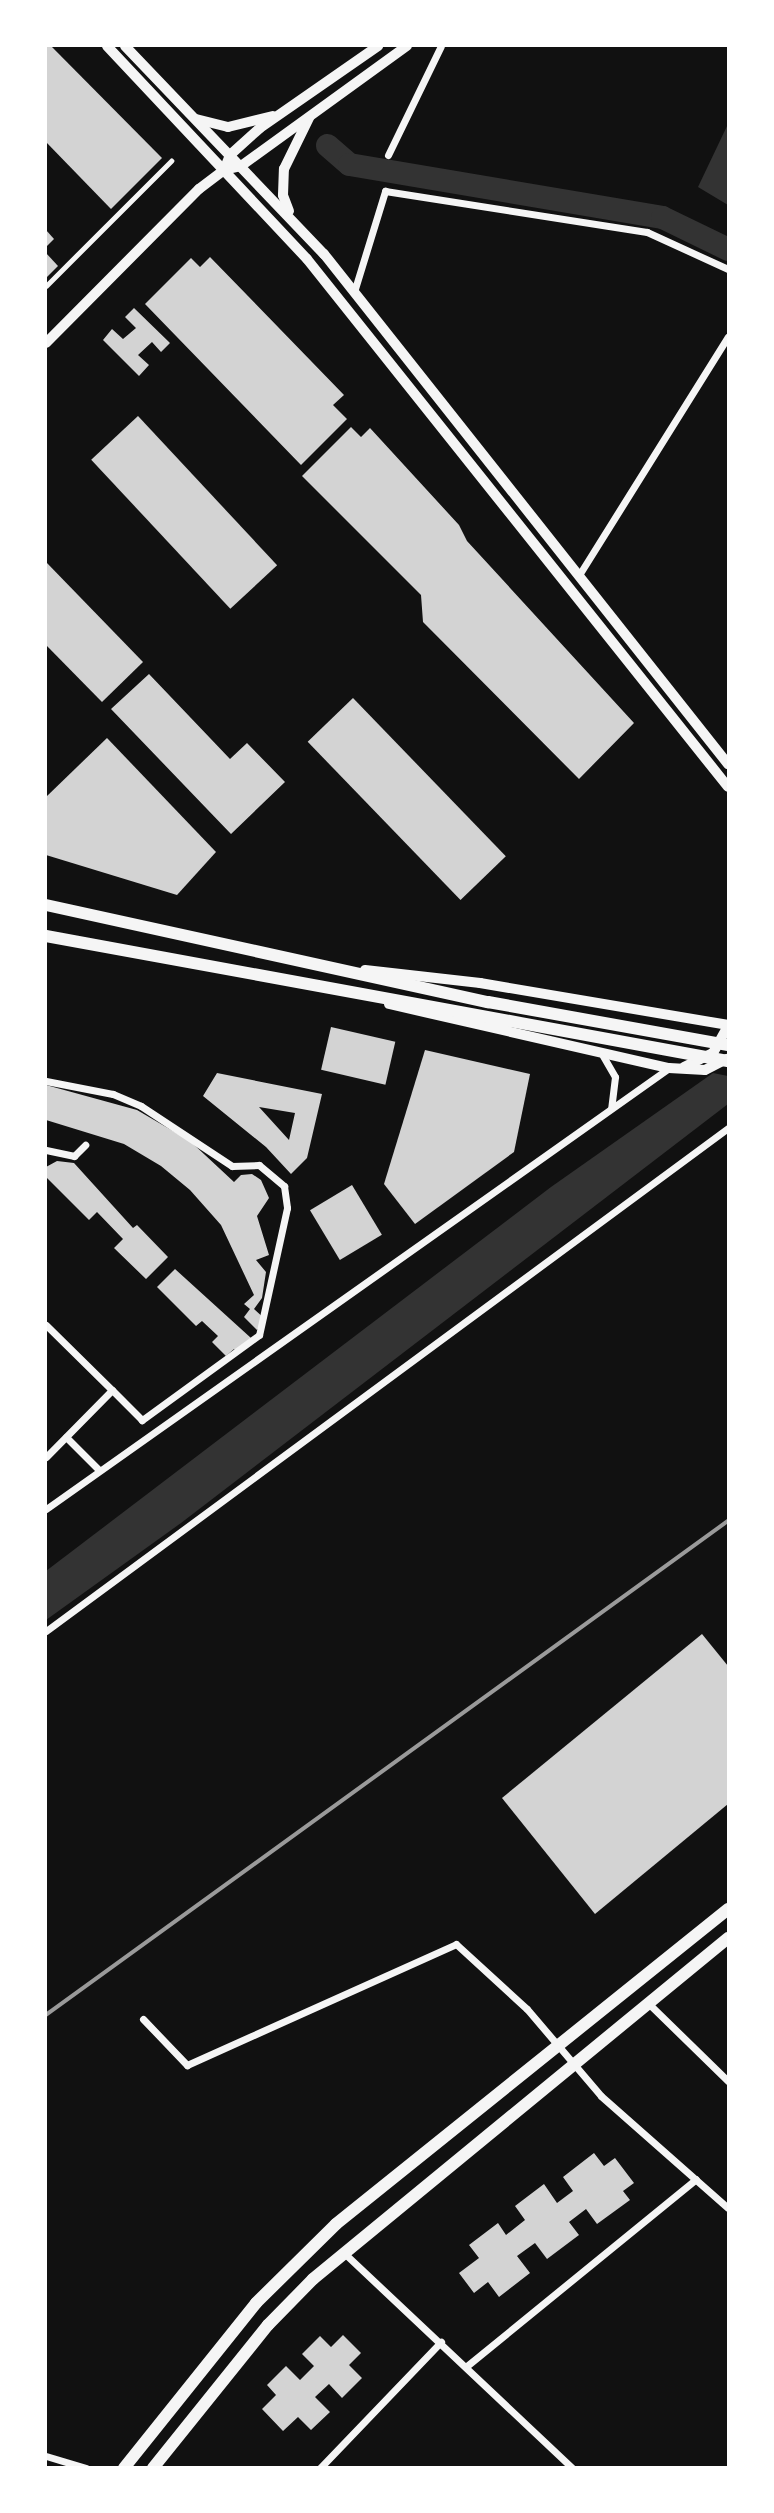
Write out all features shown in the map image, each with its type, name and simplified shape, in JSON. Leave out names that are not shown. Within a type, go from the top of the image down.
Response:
[{"type":"main road","points":[[224,170],[230,155],[277,115],[378,46]]},
{"type":"main road","points":[[224,170],[241,166],[407,46]]},
{"type":"main road","points":[[46,905],[347,968],[488,1008],[729,1059]]},
{"type":"main road","points":[[46,936],[348,993],[488,1008],[729,1045]]},
{"type":"main road","points":[[124,2468],[256,2303],[301,2256],[555,2047],[729,1909]]},
{"type":"main road","points":[[153,2468],[268,2325],[343,2252],[729,1938]]},
{"type":"street","points":[[107,46],[334,291],[729,787]]},
{"type":"street","points":[[125,46],[290,215],[729,764]]},
{"type":"street","points":[[388,155],[441,46]]},
{"type":"street","points":[[193,118],[228,127],[277,115]]},
{"type":"street","points":[[290,215],[283,195],[284,169],[311,115]]},
{"type":"street","points":[[46,343],[199,189],[224,170]]},
{"type":"street","points":[[354,292],[385,191],[647,232],[729,269]]},
{"type":"street","points":[[579,575],[729,337]]},
{"type":"street","points":[[46,1509],[611,1109],[673,1069],[713,1053],[729,1025],[480,983],[347,968]]},
{"type":"street","points":[[348,993],[603,1056],[673,1069],[705,1070],[729,1059]]},
{"type":"street","points":[[603,1056],[615,1077],[611,1109]]},
{"type":"street","points":[[46,1081],[113,1094],[141,1105],[232,1166],[259,1165],[273,1174],[284,1186],[286,1197],[260,1335],[142,1420],[46,1325]]},
{"type":"street","points":[[46,1631],[729,1128]]},
{"type":"street","points":[[46,1150],[74,1156],[85,1145]]},
{"type":"street","points":[[46,1457],[112,1390]]},
{"type":"street","points":[[66,1437],[99,1469]]},
{"type":"street","points":[[143,2019],[187,2065],[456,1944],[527,2009],[571,2065],[729,2208]]},
{"type":"street","points":[[647,2002],[729,2081]]},
{"type":"street","points":[[468,2365],[696,2179]]},
{"type":"street","points":[[343,2252],[468,2365],[572,2468]]},
{"type":"street","points":[[320,2468],[441,2342]]},
{"type":"street","points":[[46,2456],[86,2468]]},
{"type":"lane","points":[[46,286],[172,161]]},
{"type":"shaded area","points":[[728,124],[728,205],[698,187]]},
{"type":"shaded area","points":[[713,1073],[728,1076],[728,1104],[181,1523],[46,1620],[46,1571],[551,1187]]},
{"type":"building","points":[[46,46],[51,46],[162,158],[111,209],[46,142]]},
{"type":"building","points":[[46,230],[54,239],[46,247]]},
{"type":"building","points":[[46,253],[58,266],[46,278]]},
{"type":"building","points":[[210,257],[344,395],[333,405],[347,419],[301,465],[145,304],[191,258],[200,267]]},
{"type":"building","points":[[134,308],[170,343],[161,352],[152,342],[138,355],[149,365],[139,376],[103,340],[112,329],[123,339],[136,328],[125,317]]},
{"type":"building","points":[[138,416],[277,565],[230,609],[91,460]]},
{"type":"building","points":[[351,427],[361,437],[370,428],[459,525],[467,541],[634,723],[579,779],[423,622],[421,595],[302,476]]},
{"type":"building","points":[[46,562],[143,662],[102,702],[46,645]]},
{"type":"building","points":[[149,674],[230,759],[247,743],[285,782],[231,834],[111,709]]},
{"type":"building","points":[[353,698],[506,856],[461,900],[308,742]]},
{"type":"building","points":[[107,738],[216,852],[177,895],[46,855],[46,797]]},
{"type":"building","points":[[331,1027],[395,1042],[385,1085],[321,1070]]},
{"type":"building","points":[[425,1050],[530,1074],[514,1152],[415,1224],[384,1184]]},
{"type":"building","points":[[217,1073],[322,1094],[307,1158],[291,1174],[266,1147],[203,1096]],"holes":[[[259,1107],[295,1113],[289,1140]]]},
{"type":"building","points":[[46,1085],[137,1110],[190,1141],[234,1182],[241,1175],[252,1174],[261,1180],[269,1198],[257,1216],[269,1255],[256,1260],[266,1272],[262,1298],[254,1309],[266,1320],[257,1330],[244,1317],[250,1309],[244,1304],[254,1295],[221,1225],[190,1190],[161,1166],[124,1144],[46,1120]]},
{"type":"building","points":[[57,1161],[74,1163],[133,1228],[137,1225],[168,1257],[146,1279],[114,1248],[123,1239],[97,1212],[89,1220],[46,1177],[46,1167]]},
{"type":"building","points":[[352,1185],[382,1235],[340,1260],[310,1210]]},
{"type":"building","points":[[175,1269],[251,1338],[237,1352],[234,1349],[226,1356],[212,1342],[218,1336],[202,1321],[196,1326],[157,1287]]},
{"type":"building","points":[[702,1634],[728,1666],[728,1804],[595,1914],[502,1798]]},
{"type":"building","points":[[594,2153],[604,2166],[615,2158],[634,2183],[623,2191],[630,2200],[597,2224],[586,2209],[569,2222],[579,2235],[547,2259],[535,2243],[517,2256],[530,2273],[499,2297],[488,2282],[474,2293],[459,2273],[479,2258],[469,2245],[498,2223],[506,2235],[525,2220],[515,2206],[544,2184],[557,2203],[573,2191],[563,2177]]},
{"type":"building","points":[[343,2335],[361,2353],[349,2365],[362,2378],[342,2398],[329,2384],[315,2397],[330,2412],[311,2430],[298,2417],[283,2431],[262,2409],[276,2395],[267,2385],[286,2366],[300,2380],[314,2366],[302,2354],[320,2336],[331,2347]]},
{"type":"waterway","points":[[327,145],[349,164],[662,217],[728,249]]},
{"type":"railway","points":[[46,2015],[728,1521]]}]
